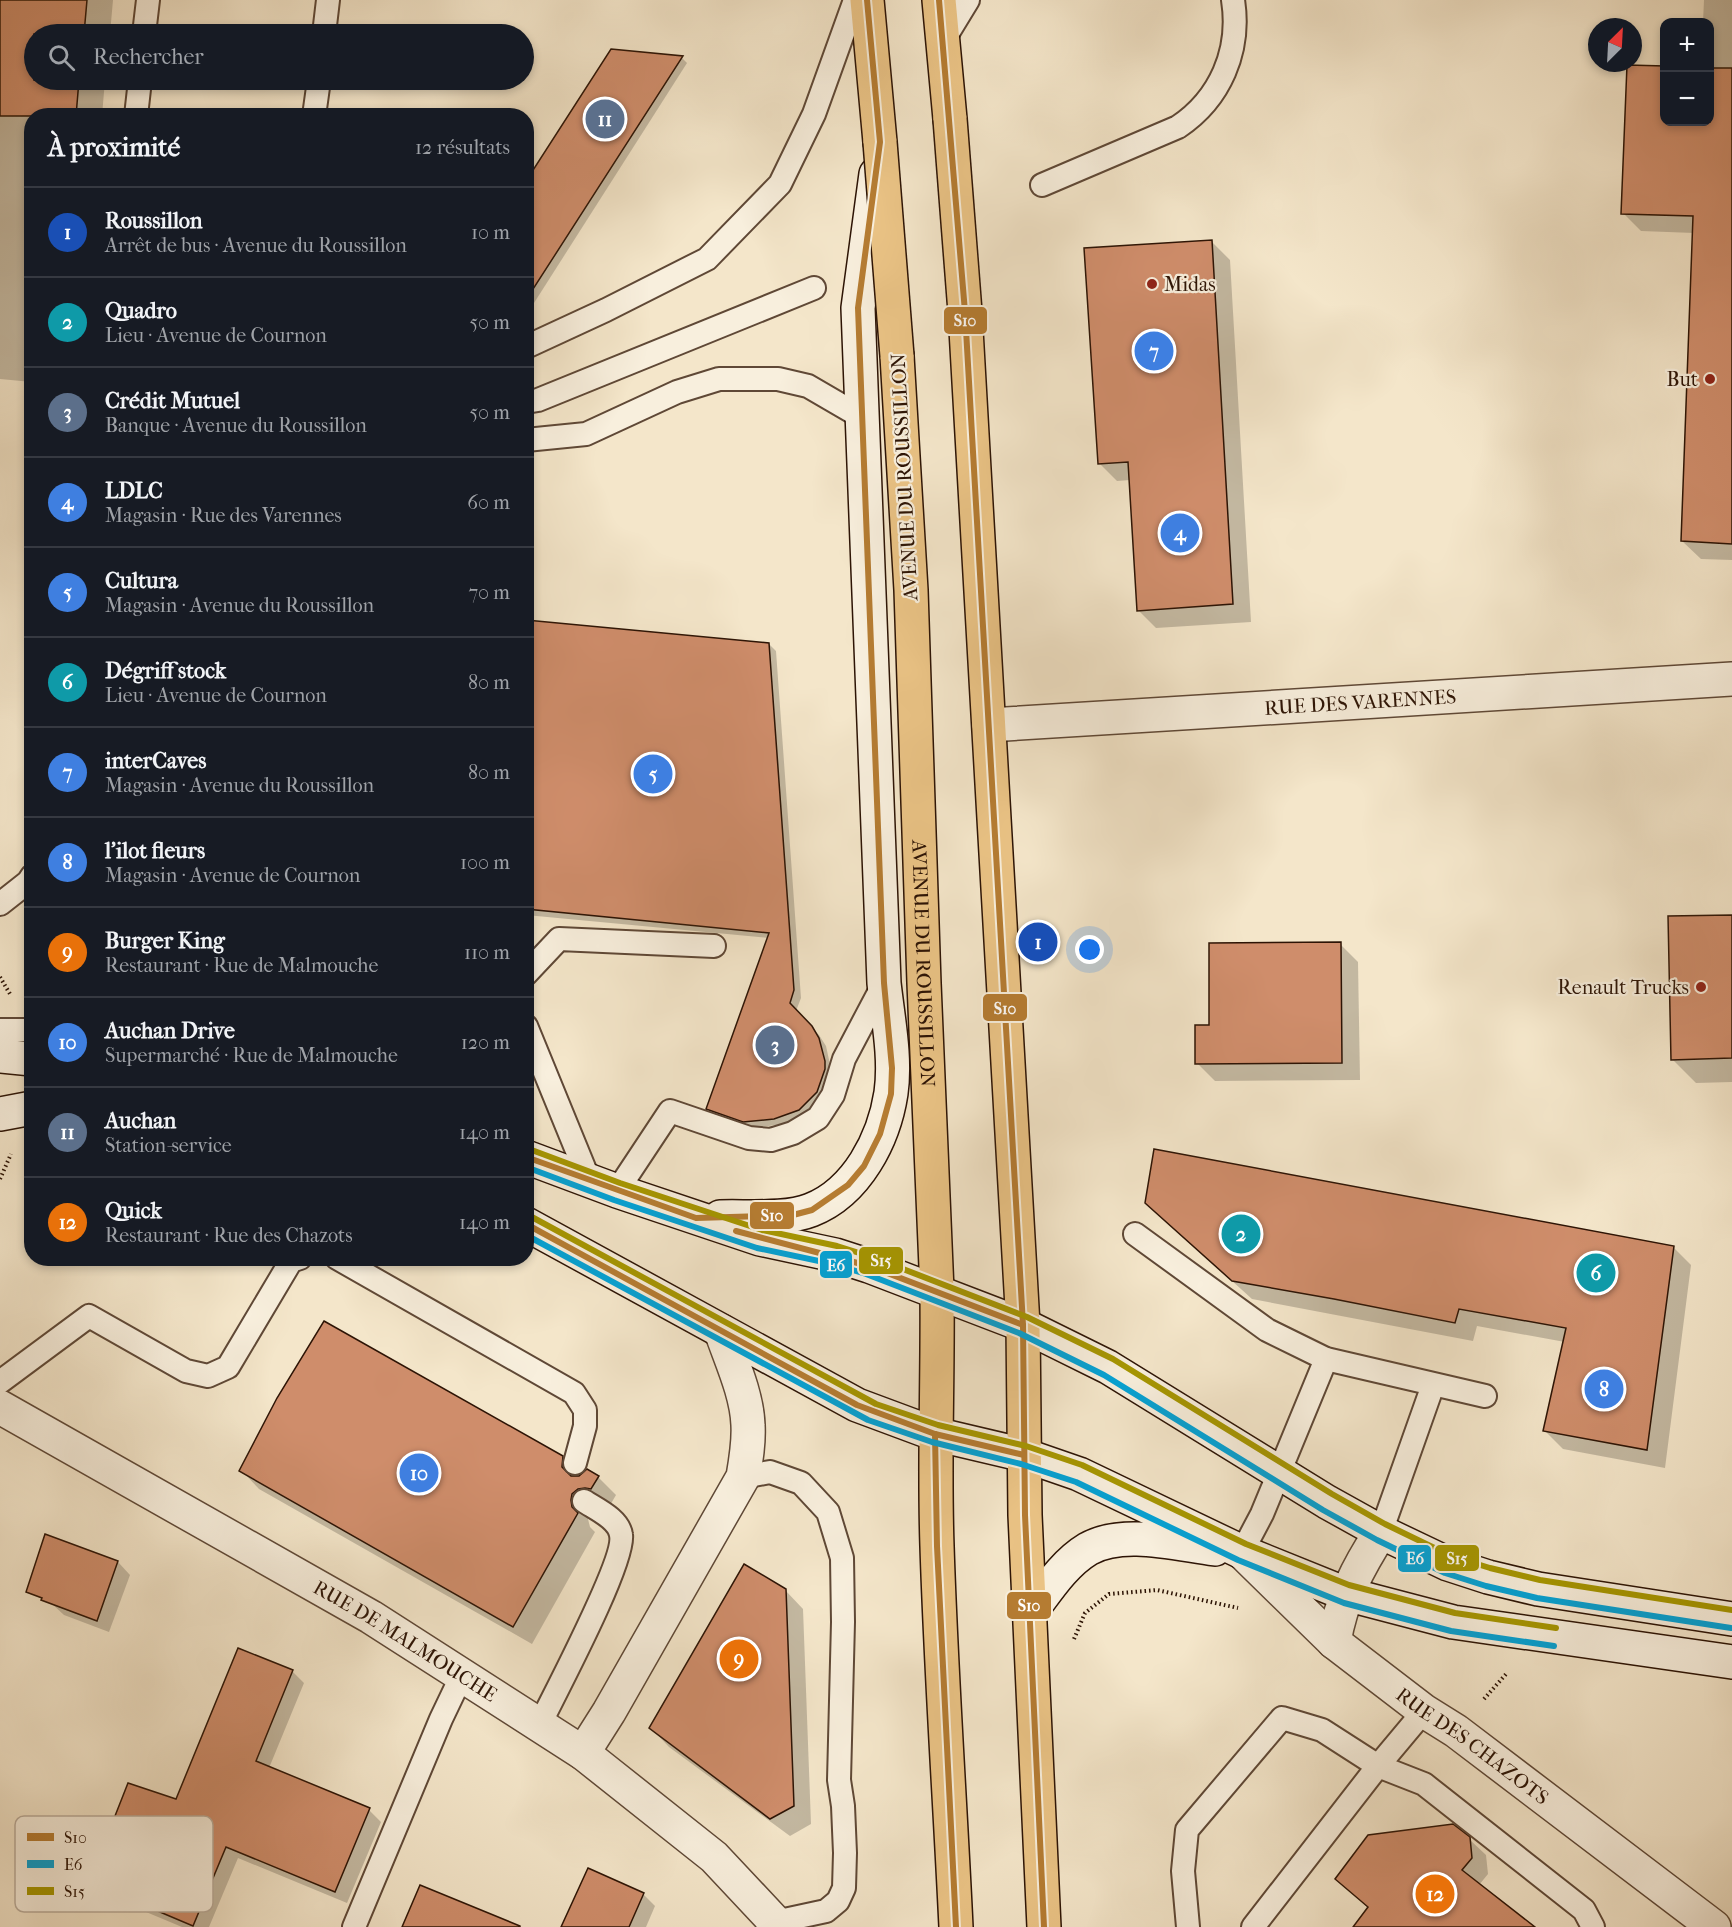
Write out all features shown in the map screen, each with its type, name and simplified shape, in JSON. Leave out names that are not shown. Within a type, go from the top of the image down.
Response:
[{"type":"main road","name":"AVENUE DU ROUSSILLON","points":[[867,0],[897,356],[911,590],[937,1291],[935,1434],[937,1546],[956,1927]]},
{"type":"main road","points":[[939,0],[965,312],[1023,1325],[1029,1614],[1044,1927]]},
{"type":"main road","points":[[696,1218],[793,1215],[812,1210],[833,1197],[848,1185],[864,1166],[880,1134],[891,1094],[894,1041],[884,983],[858,308],[880,142]]},
{"type":"main road","name":"RUE DES VARENNES","points":[[989,725],[1732,679]]},
{"type":"main road","points":[[894,1041],[924,983]]},
{"type":"main road","points":[[894,1041],[928,1077]]},
{"type":"main road","points":[[0,1056],[24,1058]]},
{"type":"main road","points":[[0,1114],[24,1110]]},
{"type":"main road","points":[[534,1160],[760,1239],[834,1255],[869,1266],[1023,1325],[1108,1367],[1327,1502],[1381,1532],[1448,1564],[1488,1577],[1538,1589],[1732,1619]]},
{"type":"main road","points":[[534,1228],[857,1405],[935,1434],[1024,1455],[1079,1474],[1242,1552],[1346,1594],[1453,1622],[1732,1662]]},
{"type":"main road","points":[[583,1753],[609,1712],[743,1477],[748,1423],[742,1392],[721,1330]]},
{"type":"main road","name":"RUE DE MALMOUCHE","points":[[0,1407],[371,1617],[583,1753],[714,1857],[774,1925]]},
{"type":"main road","points":[[1334,1642],[1338,1618],[1346,1594],[1362,1560],[1381,1532]]},
{"type":"main road","points":[[1029,1614],[1058,1576],[1087,1550],[1106,1541],[1134,1539],[1242,1552]]},
{"type":"main road","name":"RUE DES CHAZOTS","points":[[1242,1552],[1334,1642],[1424,1711],[1456,1731],[1714,1927]]},
{"type":"lane","points":[[145,24],[148,0]]},
{"type":"lane","points":[[325,24],[328,0]]},
{"type":"lane","points":[[534,343],[707,259],[780,184],[814,114],[855,0]]},
{"type":"lane","points":[[943,41],[968,0]]},
{"type":"lane","points":[[1042,185],[1178,127],[1194,116],[1216,90],[1224,76],[1232,46],[1233,0]]},
{"type":"lane","points":[[137,108],[139,90]]},
{"type":"lane","points":[[315,108],[318,90]]},
{"type":"lane","points":[[534,401],[814,288]]},
{"type":"lane","points":[[534,439],[586,434],[677,392],[719,379],[778,379],[808,386],[863,418]]},
{"type":"lane","points":[[0,904],[24,885]]},
{"type":"lane","points":[[534,966],[559,939],[714,946]]},
{"type":"lane","points":[[534,1043],[603,1186],[670,1111],[749,1138],[771,1140],[793,1133],[818,1118],[833,1095],[844,1059],[884,983]]},
{"type":"lane","points":[[0,1030],[24,1030]]},
{"type":"lane","points":[[1135,1234],[1267,1330],[1326,1359],[1485,1396]]},
{"type":"lane","points":[[0,1382],[89,1316],[186,1371],[208,1376],[228,1367],[288,1266]]},
{"type":"lane","points":[[351,1266],[574,1393],[585,1410],[585,1426],[575,1463]]},
{"type":"lane","points":[[1242,1552],[1262,1514],[1326,1359]]},
{"type":"lane","points":[[1381,1532],[1433,1384]]},
{"type":"lane","points":[[743,1477],[770,1472],[801,1483],[828,1512],[842,1558],[843,1622],[839,1780],[843,1806],[844,1888],[838,1901],[826,1911],[774,1925]]},
{"type":"lane","points":[[539,1726],[603,1593],[621,1550],[621,1533],[613,1521],[584,1501]]},
{"type":"lane","points":[[354,1927],[441,1719],[462,1675]]},
{"type":"lane","points":[[1253,1927],[1378,1766],[1424,1711]]},
{"type":"lane","points":[[1188,1927],[1183,1871],[1187,1830],[1282,1718],[1322,1730],[1378,1766],[1424,1784],[1584,1910],[1593,1927]]},
{"type":"path","points":[[1072,1642],[1085,1613],[1109,1594],[1157,1590],[1246,1610]]},
{"type":"path","points":[[1456,1731],[1509,1670]]},
{"type":"building","points":[[0,0],[87,0],[85,24],[24,24],[24,90],[78,90],[77,108],[24,108],[24,116],[0,116]]},
{"type":"building","points":[[611,49],[683,56],[534,288],[534,169]]},
{"type":"building","name":"But","points":[[1642,65],[1660,66],[1660,126],[1714,126],[1714,68],[1732,68],[1732,544],[1681,541],[1693,216],[1621,214],[1627,72],[1642,72]]},
{"type":"building","points":[[1212,240],[1233,604],[1137,611],[1128,462],[1098,464],[1084,248]]},
{"type":"building","points":[[534,621],[769,643],[794,990],[790,1003],[812,1026],[819,1038],[825,1069],[817,1092],[799,1110],[774,1119],[743,1122],[706,1109],[769,933],[534,910]]},
{"type":"building","name":"Renault Trucks","points":[[1732,915],[1732,1058],[1671,1060],[1668,916]]},
{"type":"building","points":[[1341,942],[1342,1063],[1195,1064],[1195,1025],[1209,1025],[1209,943]]},
{"type":"building","points":[[1154,1149],[1674,1246],[1647,1450],[1543,1431],[1566,1328],[1459,1309],[1455,1323],[1232,1281],[1145,1203]]},
{"type":"building","points":[[324,1321],[563,1456],[562,1467],[571,1476],[579,1476],[587,1469],[599,1476],[591,1489],[578,1489],[572,1494],[572,1507],[578,1513],[513,1627],[239,1471],[277,1398]]},
{"type":"building","points":[[45,1534],[118,1561],[97,1621],[26,1592]]},
{"type":"building","points":[[744,1564],[786,1589],[794,1806],[770,1819],[649,1728]]},
{"type":"building","points":[[238,1648],[293,1670],[256,1761],[370,1808],[335,1892],[226,1847],[213,1878],[213,1816],[115,1816],[128,1783],[176,1799]]},
{"type":"building","points":[[1453,1824],[1470,1837],[1472,1858],[1462,1870],[1535,1927],[1353,1927],[1368,1907],[1335,1879],[1368,1835]]},
{"type":"building","points":[[588,1868],[644,1893],[629,1927],[561,1927]]},
{"type":"building","points":[[420,1885],[520,1926],[520,1927],[402,1927]]},
{"type":"building","points":[[160,1912],[199,1912],[193,1926]]},
{"type":"transit line","name":"S10","points":[[534,1160],[696,1218],[793,1215],[812,1210],[848,1185],[864,1166],[880,1134],[891,1094],[892,1068],[884,983],[858,308],[880,142],[867,0]]},
{"type":"transit line","name":"S10","points":[[939,0],[965,312],[1023,1325],[1025,1515],[1044,1927]]},
{"type":"transit line","name":"S15","points":[[534,1151],[620,1183],[762,1230],[837,1246],[872,1257],[1027,1317],[1113,1359],[1332,1494],[1385,1524],[1451,1556],[1540,1580],[1732,1610]]},
{"type":"transit line","name":"E6","points":[[534,1170],[614,1200],[757,1248],[833,1264],[866,1274],[1019,1333],[1104,1375],[1323,1510],[1377,1540],[1445,1573],[1537,1598],[1731,1628]]},
{"type":"transit line","name":"S15","points":[[534,1218],[876,1404],[938,1425],[1026,1446],[1082,1465],[1246,1544],[1349,1585],[1455,1613],[1556,1628]]},
{"type":"transit line","name":"S10","points":[[534,1228],[857,1405],[935,1434],[1024,1455]]},
{"type":"transit line","name":"S10","points":[[736,1231],[869,1266],[1023,1325]]},
{"type":"transit line","name":"E6","points":[[534,1239],[868,1420],[932,1442],[1021,1464],[1076,1482],[1238,1560],[1344,1603],[1451,1631],[1554,1646]]},
{"type":"transit line","name":"S10","points":[[935,1434],[937,1546],[956,1927]]},
{"type":"place","name":"Auchan","points":[[605,119]]},
{"type":"place","name":"Midas","points":[[1152,284]]},
{"type":"place","name":"interCaves","points":[[1154,351]]},
{"type":"place","name":"But","points":[[1710,379]]},
{"type":"place","name":"LDLC","points":[[1180,533]]},
{"type":"place","name":"Cultura","points":[[653,774]]},
{"type":"place","name":"Roussillon","points":[[1038,942]]},
{"type":"place","name":"Renault Trucks","points":[[1701,987]]},
{"type":"place","name":"Crédit Mutuel","points":[[775,1045]]},
{"type":"place","name":"Quadro","points":[[1241,1234]]},
{"type":"place","name":"Dégriff stock","points":[[1596,1273]]},
{"type":"place","name":"l'ilot fleurs","points":[[1604,1389]]},
{"type":"place","name":"Auchan Drive","points":[[419,1473]]},
{"type":"place","name":"Burger King","points":[[739,1659]]},
{"type":"place","name":"Quick","points":[[1435,1894]]}]
